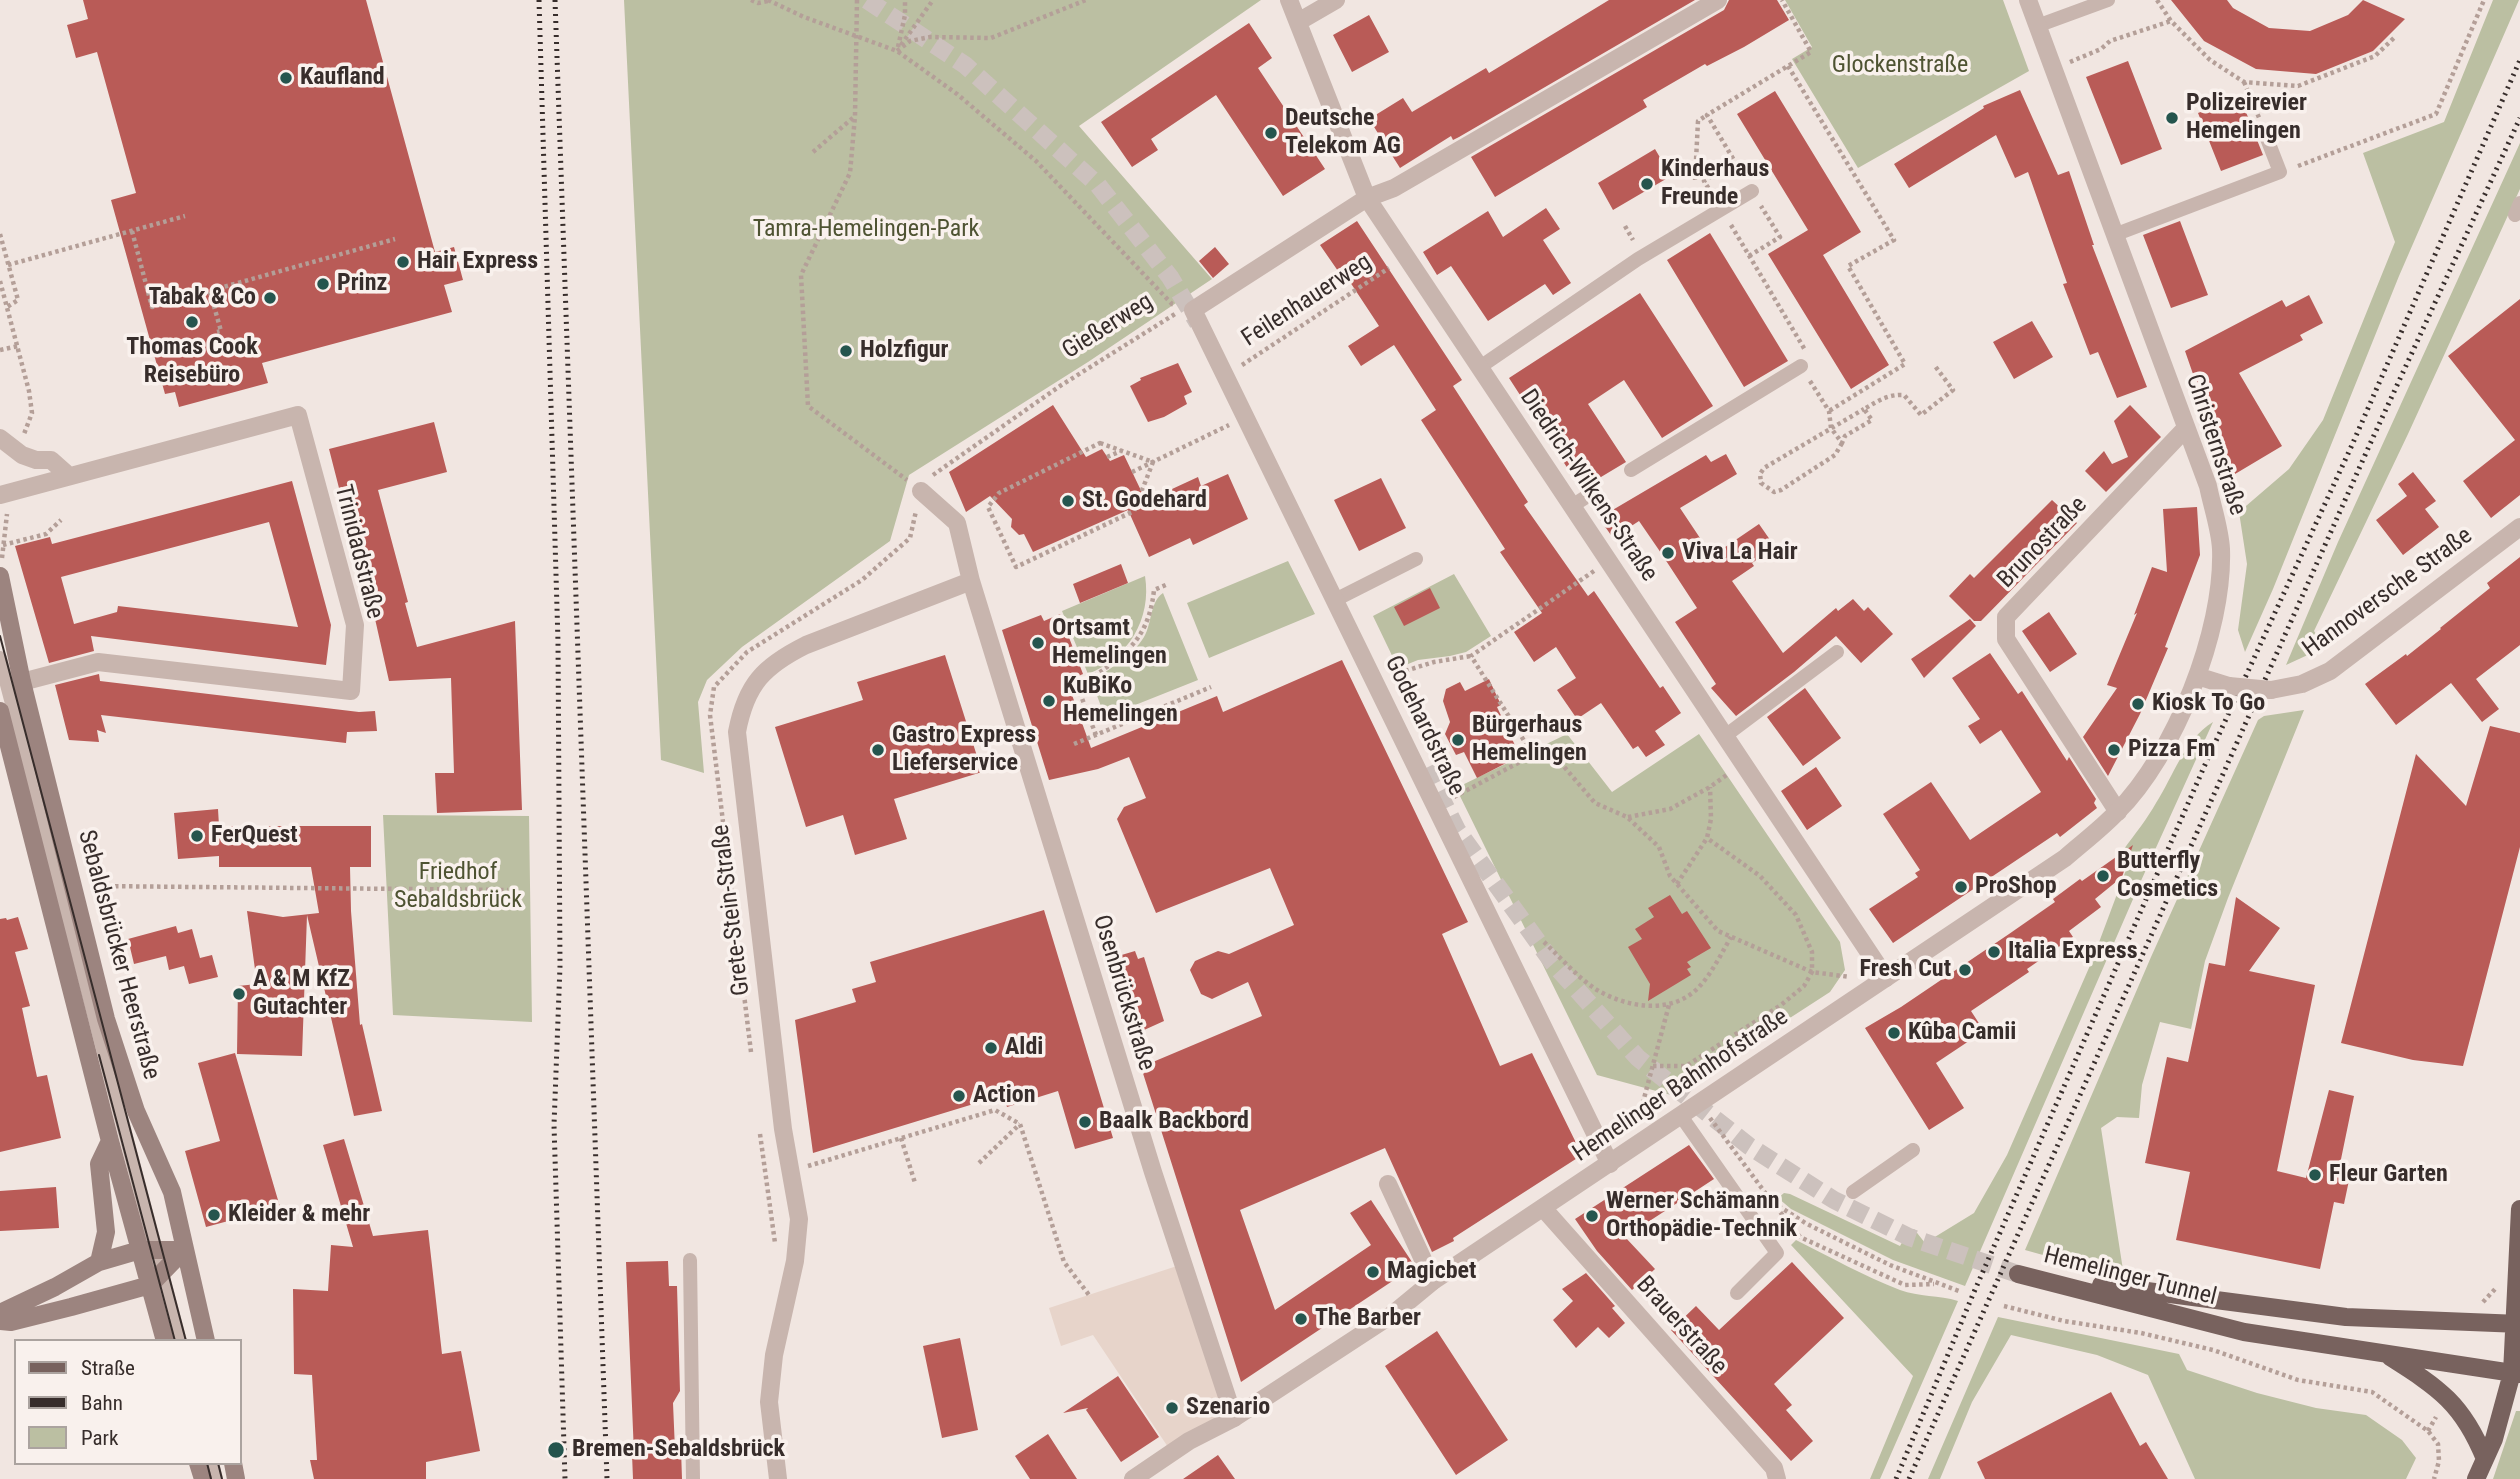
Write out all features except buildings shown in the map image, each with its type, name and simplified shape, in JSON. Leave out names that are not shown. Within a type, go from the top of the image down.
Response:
[{"type":"main road","name":"Sebaldsbrücker Heerstraße","points":[[0,576],[22,682],[106,1019],[136,1111],[172,1192],[206,1339]]},
{"type":"main road","points":[[0,711],[110,1141],[156,1278],[165,1339]]},
{"type":"main road","points":[[99,1262],[106,1232],[99,1164],[110,1141]]},
{"type":"main road","points":[[2476,1479],[2494,1439],[2516,1373],[2516,1267],[2520,1209]]},
{"type":"main road","points":[[0,1313],[99,1262],[148,1250],[184,1250]]},
{"type":"main road","points":[[0,1321],[11,1322],[59,1310],[156,1278],[184,1250]]},
{"type":"main road","name":"Hemelinger Tunnel","points":[[2516,1373],[2244,1332],[2018,1274],[2346,1317],[2517,1324]]},
{"type":"main road","points":[[2384,1353],[2434,1385],[2463,1414],[2474,1431],[2485,1459]]},
{"type":"street","name":"Diedrich-Wilkens-Straße","points":[[1289,0],[1367,198],[1480,367],[1579,502],[1609,561],[1886,978]]},
{"type":"street","points":[[1298,22],[1336,0]]},
{"type":"street","points":[[1367,198],[1394,188],[1718,0]]},
{"type":"street","name":"Christernstraße","points":[[2028,0],[2208,486],[2221,548],[2214,625],[2197,676]]},
{"type":"street","name":"Gießerweg","points":[[1194,310],[1367,198]]},
{"type":"street","name":"Godehardstraße","points":[[1194,310],[1610,1164]]},
{"type":"street","name":"Trinidadstraße","points":[[0,495],[298,415],[355,625],[351,691],[97,662],[22,682]]},
{"type":"street","name":"Brunostraße","points":[[2118,812],[2006,639],[2006,617],[2186,428]]},
{"type":"street","points":[[0,438],[22,455],[36,460],[51,460],[69,476]]},
{"type":"street","points":[[921,491],[957,523],[971,581]]},
{"type":"street","name":"Hannoversche Straße","points":[[2197,676],[2230,686],[2271,690],[2302,684],[2330,671],[2520,527]]},
{"type":"street","name":"Grete-Stein-Straße","points":[[778,1479],[769,1402],[774,1355],[795,1261],[799,1219],[783,1129],[741,774],[737,732],[741,712],[760,676],[782,657],[806,645],[971,581]]},
{"type":"street","name":"Osenbrückstraße","points":[[971,581],[1153,1172],[1234,1418]]},
{"type":"street","name":"Hemelinger Bahnhofstraße","points":[[1133,1479],[1189,1441],[1234,1418],[1393,1314],[1433,1281],[2065,858],[2118,812],[2161,756],[2197,676]]},
{"type":"street","points":[[1388,1184],[1433,1281]]},
{"type":"street","name":"Brauerstraße","points":[[1544,1208],[1774,1468],[1777,1479]]},
{"type":"lane","points":[[2037,26],[2108,0]]},
{"type":"lane","points":[[2114,235],[2280,172],[2266,135]]},
{"type":"lane","points":[[1480,367],[1638,259],[1752,191]]},
{"type":"lane","points":[[1631,470],[1801,366]]},
{"type":"lane","points":[[1335,600],[1416,559]]},
{"type":"lane","points":[[1725,736],[1837,652]]},
{"type":"lane","points":[[0,658],[148,1250]]},
{"type":"lane","points":[[1681,1116],[1777,1253],[1737,1293]]},
{"type":"lane","points":[[1853,1192],[1913,1150]]},
{"type":"lane","points":[[690,1260],[693,1479]]},
{"type":"lane","points":[[156,1278],[179,1339]]},
{"type":"path","points":[[751,0],[758,3],[768,0],[856,38],[897,51],[957,94],[1036,161],[1172,304],[1194,310]]},
{"type":"path","points":[[857,0],[855,116],[850,173],[801,275],[808,407],[921,491]]},
{"type":"path","points":[[897,51],[905,15],[905,0]]},
{"type":"path","points":[[897,51],[933,0]]},
{"type":"path","points":[[897,51],[910,41],[930,37],[991,37],[1086,0]]},
{"type":"path","points":[[1695,180],[1698,121],[1811,52],[1782,0]]},
{"type":"path","points":[[2157,0],[2171,21],[2210,60],[2244,82],[2298,86],[2375,56],[2396,36]]},
{"type":"path","points":[[2280,172],[2436,114],[2484,0]]},
{"type":"path","points":[[2053,69],[2102,49],[2110,41],[2171,21]]},
{"type":"path","points":[[1788,66],[1894,240],[1848,266],[1905,364],[1829,411]]},
{"type":"path","points":[[2244,82],[2266,135]]},
{"type":"path","points":[[1707,115],[1780,237],[1749,256]]},
{"type":"path","points":[[813,152],[855,116]]},
{"type":"path","points":[[1735,162],[1704,181],[1808,354],[1807,361],[1801,366],[1829,411],[1831,428],[1842,443]]},
{"type":"path","points":[[8,265],[185,216]]},
{"type":"path","points":[[132,232],[152,307],[395,239]]},
{"type":"path","points":[[0,234],[18,300],[7,307]]},
{"type":"path","name":"Feilenhauerweg","points":[[1226,375],[1407,257]]},
{"type":"path","points":[[211,292],[221,331],[217,332]]},
{"type":"path","name":"Gießerweg","points":[[921,491],[930,477],[1060,386],[1172,314],[1194,310]]},
{"type":"path","points":[[0,350],[18,346]]},
{"type":"path","points":[[1864,409],[1872,420],[1845,436],[1836,455],[1781,490],[1774,492],[1761,483],[1760,474],[1764,468],[1882,398],[1894,394],[1904,395],[1920,415],[1953,390],[1935,366]]},
{"type":"path","points":[[1132,472],[1246,416]]},
{"type":"path","points":[[1100,443],[1153,462],[1134,511],[1016,568],[988,507],[999,493],[1100,443]]},
{"type":"path","points":[[1107,457],[1122,451]]},
{"type":"path","points":[[3,545],[46,534],[61,520]]},
{"type":"path","points":[[1375,680],[1434,662],[1471,656],[1609,561]]},
{"type":"path","points":[[1096,735],[1078,688],[1115,663],[1133,646],[1150,617],[1154,590],[1168,584]]},
{"type":"path","points":[[1471,656],[1533,755]]},
{"type":"path","points":[[1074,744],[1211,687]]},
{"type":"path","points":[[1436,805],[1533,755],[1560,762],[1595,803],[1627,817],[1659,847],[1670,876],[1718,931],[1812,972],[1846,977],[1886,978]]},
{"type":"path","points":[[1627,817],[1670,808],[1710,788],[1743,763]]},
{"type":"path","points":[[1677,884],[1707,838],[1711,819],[1710,788]]},
{"type":"path","points":[[1653,1066],[1686,1066],[1781,1005],[1804,986],[1812,972],[1812,952],[1796,915],[1760,876],[1707,838]]},
{"type":"path","points":[[72,886],[508,890]]},
{"type":"path","points":[[1544,942],[1597,989],[1621,1000],[1647,1006],[1680,1002],[1699,988],[1731,937]]},
{"type":"path","points":[[1651,1136],[1639,1118],[1669,1005]]},
{"type":"path","points":[[1699,1103],[1800,1237],[1905,1285],[1939,1284]]},
{"type":"path","points":[[791,1171],[995,1110],[1020,1124],[1064,1262],[1089,1294]]},
{"type":"path","points":[[979,1163],[1020,1124]]},
{"type":"path","points":[[901,1138],[915,1183]]},
{"type":"path","points":[[1772,1202],[1819,1230],[1890,1265],[1959,1291]]},
{"type":"path","points":[[2466,1321],[2516,1267]]},
{"type":"path","points":[[2004,1306],[2064,1321],[2141,1333],[2213,1350],[2298,1380],[2372,1392],[2428,1431],[2438,1444],[2439,1461],[2434,1479]]},
{"type":"green space","name":"Tamra-Hemelingen-Park","points":[[624,0],[1261,0],[1079,126],[1212,279],[1088,362],[909,475],[890,541],[742,647],[707,680],[698,702],[704,773],[661,760]]},
{"type":"green space","name":"Glockenstraße","points":[[1785,0],[2003,0],[2029,71],[1858,168],[1792,59],[1812,47]]},
{"type":"green space","points":[[2493,0],[2519,0],[2399,276],[2245,652],[2238,630],[2247,564],[2239,512],[2289,469],[2323,420],[2395,242],[2363,153],[2444,122]]},
{"type":"green space","points":[[2520,143],[2520,189],[2314,631],[2325,647],[2286,665],[2338,542]]},
{"type":"green space","points":[[1288,561],[1315,614],[1209,658],[1187,603]]},
{"type":"green space","points":[[1454,574],[1491,636],[1466,652],[1418,660],[1398,668],[1373,616]]},
{"type":"green space","points":[[1145,576],[1145,607],[1134,635],[1115,658],[1088,674],[1062,611]]},
{"type":"green space","points":[[1163,593],[1198,680],[1105,717],[1093,685],[1139,644],[1147,632],[1153,607]]},
{"type":"green space","points":[[2304,710],[2205,961],[2191,1029],[2160,1022],[2142,1085],[2139,1118],[2117,1117],[2101,1128],[2123,1270],[2068,1262],[2025,1250],[2151,957],[2258,720],[2264,716]]},
{"type":"green space","points":[[2213,722],[1965,1286],[1893,1260],[1791,1209],[1778,1198],[1784,1193],[1790,1194],[1900,1246],[1908,1232],[1914,1229],[1925,1243],[1974,1213],[2007,1155],[2092,961],[2129,862],[2124,849],[2152,809],[2194,738]]},
{"type":"green space","points":[[1567,734],[1612,792],[1699,734],[1840,942],[1845,970],[1830,992],[1671,1095],[1597,1075],[1456,788]]},
{"type":"green space","name":"Friedhof Sebaldsbrück","points":[[383,815],[529,816],[532,1022],[393,1015]]},
{"type":"green space","points":[[1796,1240],[1900,1290],[1958,1301],[1880,1479],[1870,1479],[1913,1376],[1791,1245]]},
{"type":"green space","points":[[1998,1317],[2179,1354],[2187,1370],[2257,1393],[2316,1408],[2366,1415],[2402,1440],[2416,1458],[2406,1479],[2195,1479],[2148,1375],[2097,1355],[2011,1335],[1972,1402],[1940,1479],[1928,1479]]},
{"type":"green space","points":[[2516,1411],[2520,1411],[2520,1479],[2493,1479]]},
{"type":"shaded area","points":[[1183,1264],[1234,1418],[1172,1453],[1093,1335],[1061,1346],[1049,1308]]},
{"type":"tunnel","points":[[867,0],[965,65],[1098,185],[1170,277],[1198,323]]},
{"type":"tunnel","points":[[1426,768],[1457,830],[1553,963],[1638,1058],[1749,1146],[1834,1200],[1909,1237],[2018,1274]]},
{"type":"tram line","points":[[0,636],[185,1339]]},
{"type":"tram line","points":[[99,1055],[174,1339]]},
{"type":"tram line","points":[[208,1465],[211,1479]]},
{"type":"tram line","points":[[218,1465],[222,1479]]},
{"type":"railway","points":[[539,0],[558,642],[560,966],[554,1125],[565,1479]]},
{"type":"railway","points":[[555,0],[607,1479]]},
{"type":"railway","points":[[1896,1479],[1974,1292],[2204,767],[2352,445],[2520,60]]},
{"type":"railway","points":[[1909,1479],[2370,444],[2520,118]]},
{"type":"place","name":"Kaufland","points":[[286,78]]},
{"type":"place","name":"Polizeirevier Hemelingen","points":[[2172,118]]},
{"type":"place","name":"Deutsche Telekom AG","points":[[1271,133]]},
{"type":"place","name":"Kinderhaus Freunde","points":[[1647,184]]},
{"type":"place","name":"Hair Express","points":[[403,262]]},
{"type":"place","name":"Prinz","points":[[323,284]]},
{"type":"place","name":"Tabak & Co","points":[[270,298]]},
{"type":"place","name":"Thomas Cook Reisebüro","points":[[192,322]]},
{"type":"place","name":"Holzfigur","points":[[846,351]]},
{"type":"place","name":"St. Godehard","points":[[1068,501]]},
{"type":"place","name":"Viva La Hair","points":[[1668,553]]},
{"type":"place","name":"Ortsamt Hemelingen","points":[[1038,643]]},
{"type":"place","name":"KuBiKo Hemelingen","points":[[1049,701]]},
{"type":"place","name":"Kiosk To Go","points":[[2138,704]]},
{"type":"place","name":"Bürgerhaus Hemelingen","points":[[1458,740]]},
{"type":"place","name":"Gastro Express Lieferservice","points":[[878,750]]},
{"type":"place","name":"Pizza Fm","points":[[2114,750]]},
{"type":"place","name":"FerQuest","points":[[197,836]]},
{"type":"place","name":"Butterfly Cosmetics","points":[[2103,876]]},
{"type":"place","name":"ProShop","points":[[1961,887]]},
{"type":"place","name":"Italia Express","points":[[1994,952]]},
{"type":"place","name":"Fresh Cut","points":[[1965,970]]},
{"type":"place","name":"A & M KfZ Gutachter","points":[[239,994]]},
{"type":"place","name":"Kûba Camii","points":[[1894,1033]]},
{"type":"place","name":"Aldi","points":[[991,1048]]},
{"type":"place","name":"Action","points":[[959,1096]]},
{"type":"place","name":"Baalk Backbord","points":[[1085,1122]]},
{"type":"place","name":"Fleur Garten","points":[[2315,1175]]},
{"type":"place","name":"Kleider & mehr","points":[[214,1215]]},
{"type":"place","name":"Werner Schämann Orthopädie-Technik","points":[[1592,1216]]},
{"type":"place","name":"Magicbet","points":[[1373,1272]]},
{"type":"place","name":"The Barber","points":[[1301,1319]]},
{"type":"place","name":"Szenario","points":[[1172,1408]]},
{"type":"place","name":"Bremen-Sebaldsbrück","points":[[556,1450]]}]
